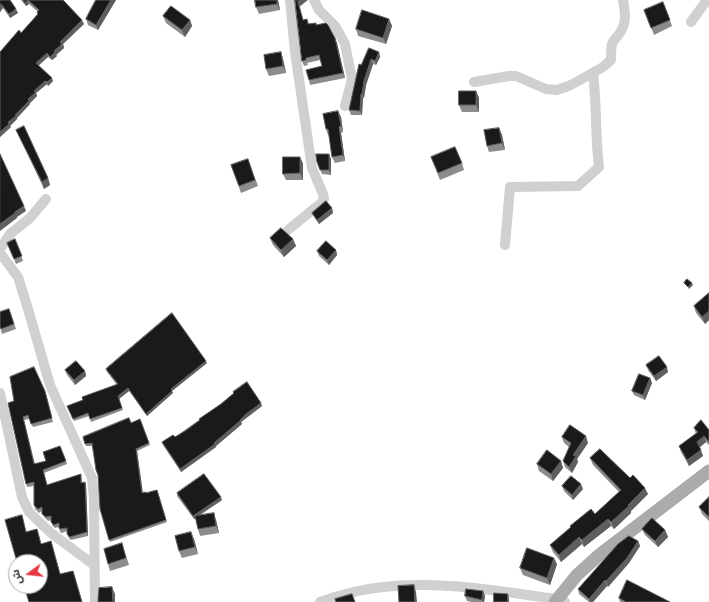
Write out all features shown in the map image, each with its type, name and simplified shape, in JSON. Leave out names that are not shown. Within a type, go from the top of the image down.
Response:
[{"type":"main road","points":[[559,601],[577,576],[598,556],[709,472]]},
{"type":"street","points":[[288,230],[324,199],[312,168],[295,52],[290,0]]},
{"type":"street","points":[[314,0],[319,10],[335,26],[345,44],[352,79],[345,106]]},
{"type":"street","points":[[474,82],[516,76],[546,89],[557,90],[571,85],[593,73],[608,64],[610,60],[612,43],[621,32],[624,25],[626,15],[623,0]]},
{"type":"street","points":[[690,22],[706,0]]},
{"type":"street","points":[[505,245],[510,187],[578,186],[599,167],[593,73]]},
{"type":"street","points":[[0,249],[10,234],[30,218],[46,199]]},
{"type":"street","points":[[0,253],[18,277],[50,385],[92,478],[94,499],[94,602]]},
{"type":"street","points":[[0,393],[25,505],[29,512],[51,533],[73,551],[94,565]]},
{"type":"street","points":[[320,602],[382,587],[404,585],[474,588],[559,601]]},
{"type":"building","points":[[0,0],[10,0],[16,9],[9,14],[1,4],[0,6]]},
{"type":"building","points":[[28,0],[63,0],[82,20],[60,42],[62,44],[50,57],[47,53],[36,63],[52,78],[47,82],[45,81],[34,91],[36,92],[28,99],[29,101],[0,132],[0,52],[19,30],[21,33],[38,14],[37,12],[39,10]]},
{"type":"building","points":[[96,0],[111,0],[96,25],[86,19]]},
{"type":"building","points":[[255,0],[277,0],[277,4],[256,7]]},
{"type":"building","points":[[295,0],[300,0],[298,2],[303,20],[307,19],[308,24],[316,23],[316,25],[326,23],[328,25],[335,38],[343,73],[309,80],[306,70],[322,66],[319,55],[306,58],[306,60],[302,61]]},
{"type":"building","points":[[663,2],[670,20],[651,28],[644,10]]},
{"type":"building","points":[[171,6],[190,20],[182,30],[163,16]]},
{"type":"building","points":[[362,10],[389,19],[383,38],[356,29]]},
{"type":"building","points":[[369,48],[379,52],[375,61],[371,59],[361,94],[360,111],[349,110],[359,64],[361,65]]},
{"type":"building","points":[[281,52],[283,66],[266,69],[264,55]]},
{"type":"building","points":[[459,91],[476,91],[476,105],[459,105]]},
{"type":"building","points":[[338,111],[341,126],[339,127],[343,155],[332,157],[328,129],[326,129],[323,114]]},
{"type":"building","points":[[24,126],[48,178],[42,182],[16,130]]},
{"type":"building","points":[[499,128],[502,143],[487,146],[484,130]]},
{"type":"building","points":[[455,147],[462,163],[438,173],[431,157]]},
{"type":"building","points":[[0,154],[24,206],[0,224]]},
{"type":"building","points":[[316,154],[329,154],[329,170],[320,170]]},
{"type":"building","points":[[283,157],[300,157],[300,173],[283,174]]},
{"type":"building","points":[[248,159],[255,180],[239,186],[231,165]]},
{"type":"building","points":[[326,201],[332,208],[317,220],[312,213]]},
{"type":"building","points":[[281,228],[293,239],[281,250],[270,238]]},
{"type":"building","points":[[15,239],[22,256],[14,259],[7,243]]},
{"type":"building","points":[[326,241],[336,250],[327,260],[317,251]]},
{"type":"building","points":[[687,279],[692,283],[688,287],[684,283]]},
{"type":"building","points":[[709,293],[709,311],[702,317],[694,306]]},
{"type":"building","points":[[9,309],[14,324],[1,329],[0,312]]},
{"type":"building","points":[[172,313],[206,361],[171,389],[172,391],[146,414],[128,388],[118,396],[122,408],[90,419],[88,413],[73,419],[67,406],[83,400],[82,397],[118,384],[106,369]]},
{"type":"building","points":[[659,356],[667,367],[654,376],[646,365]]},
{"type":"building","points":[[76,361],[85,371],[74,380],[65,370]]},
{"type":"building","points":[[34,367],[45,391],[52,418],[31,424],[28,415],[23,417],[34,464],[46,461],[43,452],[60,446],[66,461],[43,470],[47,485],[81,474],[81,483],[85,482],[87,532],[70,537],[67,534],[67,528],[60,529],[59,523],[54,525],[51,522],[51,516],[46,517],[42,514],[42,507],[38,509],[34,505],[34,482],[26,484],[8,403],[14,401],[10,377]]},
{"type":"building","points":[[639,374],[650,378],[643,395],[632,391]]},
{"type":"building","points":[[247,382],[261,403],[246,414],[214,443],[215,444],[180,469],[162,442],[173,435],[175,437],[185,431]]},
{"type":"building","points":[[129,418],[131,423],[140,419],[149,443],[136,449],[142,493],[157,490],[166,520],[109,540],[100,509],[98,475],[92,443],[85,444],[83,437]]},
{"type":"building","points":[[701,420],[709,430],[709,442],[704,436],[697,442],[701,450],[687,460],[679,446],[698,432],[694,428]]},
{"type":"building","points":[[570,425],[586,436],[573,455],[576,456],[569,467],[563,461],[571,443],[562,437]]},
{"type":"building","points":[[600,449],[630,478],[633,475],[645,488],[628,505],[629,506],[611,522],[608,519],[582,540],[579,537],[559,555],[550,545],[591,509],[595,514],[621,490],[590,458]]},
{"type":"building","points":[[547,450],[561,461],[551,474],[537,464]]},
{"type":"building","points":[[204,474],[221,497],[193,516],[177,493]]},
{"type":"building","points":[[571,476],[581,484],[572,495],[562,486]]},
{"type":"building","points":[[709,497],[709,517],[699,507]]},
{"type":"building","points":[[214,513],[216,526],[198,529],[195,516]]},
{"type":"building","points":[[22,515],[26,532],[37,529],[41,544],[51,541],[60,574],[73,571],[82,602],[29,602],[26,594],[48,594],[48,554],[15,554],[5,520]]},
{"type":"building","points":[[652,518],[665,530],[655,541],[642,529]]},
{"type":"building","points":[[191,532],[195,547],[179,551],[175,536]]},
{"type":"building","points":[[629,536],[638,541],[627,558],[589,599],[578,589],[618,544]]},
{"type":"building","points":[[122,543],[126,558],[108,564],[104,549]]},
{"type":"building","points":[[527,548],[554,558],[547,578],[520,568]]},
{"type":"building","points":[[627,580],[670,602],[626,602],[619,598]]},
{"type":"building","points":[[414,585],[415,602],[399,602],[398,586]]},
{"type":"building","points":[[112,587],[113,602],[98,602],[99,588]]},
{"type":"building","points":[[466,589],[483,591],[482,600],[465,596]]},
{"type":"building","points":[[494,593],[508,594],[507,602],[494,602]]},
{"type":"building","points":[[352,594],[355,602],[336,602],[335,599]]}]
